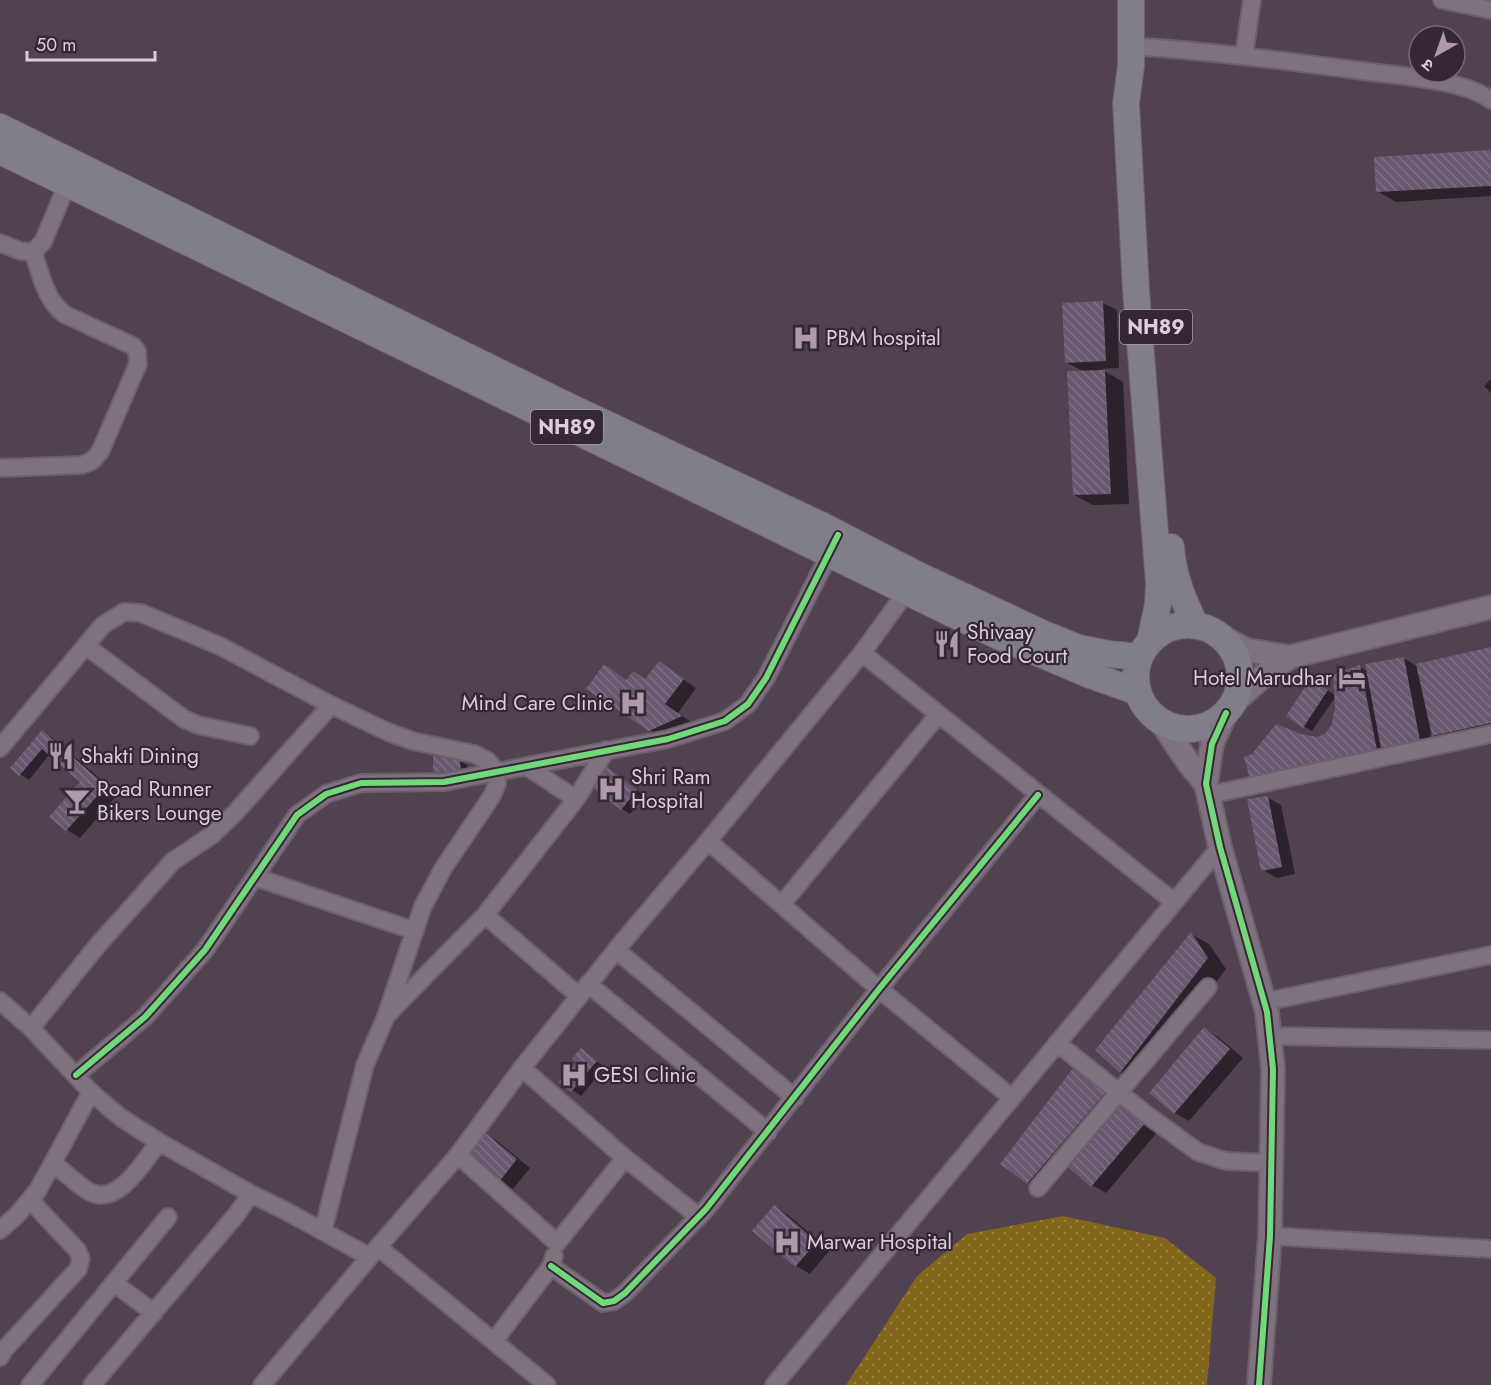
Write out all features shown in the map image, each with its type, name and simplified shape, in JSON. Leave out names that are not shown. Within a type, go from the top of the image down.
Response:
[{"type":"main road","name":"NH89","points":[[0,127],[71,173],[913,584],[1048,658],[1138,692],[1136,675],[1158,604],[1159,584],[1142,369],[1127,126],[1131,0]]},
{"type":"main road","name":"NH89","points":[[1131,56],[1142,98],[1172,558],[1184,602],[1205,629],[1229,646],[1238,664],[1240,683],[1230,707]]},
{"type":"main road","name":"NH89","points":[[0,151],[71,173]]},
{"type":"main road","name":"NH89","points":[[913,584],[1079,648],[1109,654],[1145,649]]},
{"type":"main road","points":[[1145,649],[1164,631],[1179,626],[1205,629]]},
{"type":"main road","points":[[1138,692],[1143,704],[1151,714],[1161,722],[1178,728],[1196,729],[1212,724],[1230,707]]},
{"type":"street","points":[[1244,56],[1252,0]]},
{"type":"street","points":[[1442,0],[1491,10]]},
{"type":"street","points":[[1131,56],[1244,56],[1430,80],[1479,91],[1491,100]]},
{"type":"street","points":[[0,243],[21,251],[33,252],[43,242],[71,173]]},
{"type":"street","points":[[0,468],[81,465],[92,461],[100,452],[138,364],[137,351],[133,346],[64,314],[55,307],[49,297],[33,252]]},
{"type":"street","points":[[76,1075],[145,1017],[205,950],[297,815],[326,794],[361,783],[444,782],[668,739],[725,721],[748,704],[766,678],[834,545]]},
{"type":"street","points":[[262,1385],[458,1155],[522,1068],[584,990],[861,653],[913,584]]},
{"type":"street","points":[[1259,1385],[1270,1236],[1273,1069],[1268,1012],[1220,847],[1208,789],[1212,744],[1230,707],[1263,676],[1290,657],[1491,607]]},
{"type":"street","points":[[0,748],[104,625],[124,612],[141,613],[220,646],[331,705],[388,732],[413,741],[474,754],[488,760],[497,772],[497,784],[492,795],[444,867],[423,906],[386,1016],[366,1065],[323,1231]]},
{"type":"street","points":[[1205,629],[1246,650],[1290,657]]},
{"type":"street","points":[[86,646],[184,719],[198,725],[250,736]]},
{"type":"street","points":[[861,653],[1174,902]]},
{"type":"street","points":[[31,1028],[97,946],[173,861],[212,835],[235,813],[331,705]]},
{"type":"street","points":[[782,904],[938,715]]},
{"type":"street","points":[[1161,722],[1208,789]]},
{"type":"street","points":[[1208,789],[1491,734]]},
{"type":"street","points":[[386,1016],[485,915],[576,799],[606,750]]},
{"type":"street","points":[[526,766],[576,799]]},
{"type":"street","points":[[551,1266],[603,1303],[614,1301],[625,1293],[699,1217],[879,989],[1038,795]]},
{"type":"street","points":[[708,841],[879,989],[1012,1098]]},
{"type":"street","points":[[774,1385],[1220,847]]},
{"type":"street","points":[[255,877],[415,931]]},
{"type":"street","points":[[485,915],[768,1132]]},
{"type":"street","points":[[616,950],[795,1098]]},
{"type":"street","points":[[1264,1002],[1491,955]]},
{"type":"street","points":[[1038,1188],[1208,987]]},
{"type":"street","points":[[0,1001],[31,1028],[91,1092],[120,1117],[251,1194],[323,1231],[374,1252],[494,1341],[548,1385]]},
{"type":"street","points":[[1270,1036],[1491,1040]]},
{"type":"street","points":[[1057,1043],[1198,1152],[1226,1161],[1271,1163]]},
{"type":"street","points":[[522,1068],[625,1158],[699,1217]]},
{"type":"street","points":[[0,1230],[38,1190],[91,1092]]},
{"type":"street","points":[[53,1163],[90,1192],[101,1195],[110,1194],[124,1186],[159,1142]]},
{"type":"street","points":[[458,1155],[557,1243]]},
{"type":"street","points":[[494,1341],[551,1266],[557,1243],[625,1158]]},
{"type":"street","points":[[92,1385],[236,1215],[251,1194]]},
{"type":"street","points":[[0,1357],[78,1269],[81,1259],[77,1250],[30,1200]]},
{"type":"street","points":[[30,1385],[168,1217]]},
{"type":"street","points":[[1270,1236],[1491,1249]]},
{"type":"street","points":[[114,1283],[153,1313]]},
{"type":"shaded area","points":[[1063,1216],[1165,1238],[1216,1278],[1207,1385],[846,1385],[917,1276],[967,1234]]},
{"type":"building","points":[[1491,150],[1491,186],[1376,192],[1374,157]]},
{"type":"building","points":[[1103,301],[1106,361],[1065,363],[1062,303]]},
{"type":"building","points":[[1105,370],[1111,494],[1073,495],[1067,371]]},
{"type":"building","points":[[1491,647],[1491,723],[1432,736],[1416,664]]},
{"type":"building","points":[[1404,657],[1421,746],[1382,754],[1365,664]]},
{"type":"building","points":[[659,661],[684,679],[665,704],[682,716],[649,731],[586,689],[604,664],[626,680],[633,671],[645,679]]},
{"type":"building","points":[[1360,665],[1378,755],[1250,779],[1244,757],[1252,754],[1276,724],[1301,734],[1317,737],[1325,734],[1332,724],[1335,707],[1333,675]]},
{"type":"building","points":[[1311,678],[1328,690],[1303,728],[1286,716]]},
{"type":"building","points":[[42,730],[106,786],[66,831],[49,817],[80,782],[42,749],[19,776],[10,768]]},
{"type":"building","points":[[433,755],[459,758],[462,774],[433,772]]},
{"type":"building","points":[[607,767],[637,790],[621,810],[592,787]]},
{"type":"building","points":[[1268,796],[1282,867],[1261,871],[1247,799]]},
{"type":"building","points":[[1191,932],[1208,958],[1120,1073],[1095,1050]]},
{"type":"building","points":[[1204,1027],[1230,1049],[1174,1114],[1149,1093]]},
{"type":"building","points":[[581,1048],[597,1061],[571,1092],[559,1082],[576,1062],[572,1058]]},
{"type":"building","points":[[1074,1067],[1106,1092],[1027,1184],[1000,1164]]},
{"type":"building","points":[[1123,1102],[1146,1122],[1091,1187],[1068,1167]]},
{"type":"building","points":[[483,1131],[517,1159],[499,1182],[464,1154]]},
{"type":"building","points":[[774,1205],[817,1242],[795,1267],[752,1231]]},
{"type":"cycle path","points":[[76,1075],[145,1017],[205,950],[297,815],[326,794],[361,783],[444,782],[668,739],[725,721],[748,704],[766,678],[838,535]]},
{"type":"cycle path","points":[[1226,713],[1212,744],[1206,784],[1220,847],[1267,1012],[1273,1069],[1270,1236],[1259,1385]]},
{"type":"cycle path","points":[[551,1266],[603,1303],[614,1301],[625,1293],[706,1209],[879,989],[1038,795]]},
{"type":"place","name":"PBM hospital","points":[[806,338]]},
{"type":"place","name":"Shivaay Food Court","points":[[947,644]]},
{"type":"place","name":"Hotel Marudhar","points":[[1352,678]]},
{"type":"place","name":"Mind Care Clinic","points":[[633,703]]},
{"type":"place","name":"Shakti Dining","points":[[61,756]]},
{"type":"place","name":"Shri Ram Hospital","points":[[611,789]]},
{"type":"place","name":"Road Runner Bikers Lounge","points":[[77,801]]},
{"type":"place","name":"GESI Clinic","points":[[574,1075]]},
{"type":"place","name":"Marwar Hospital","points":[[787,1242]]}]
